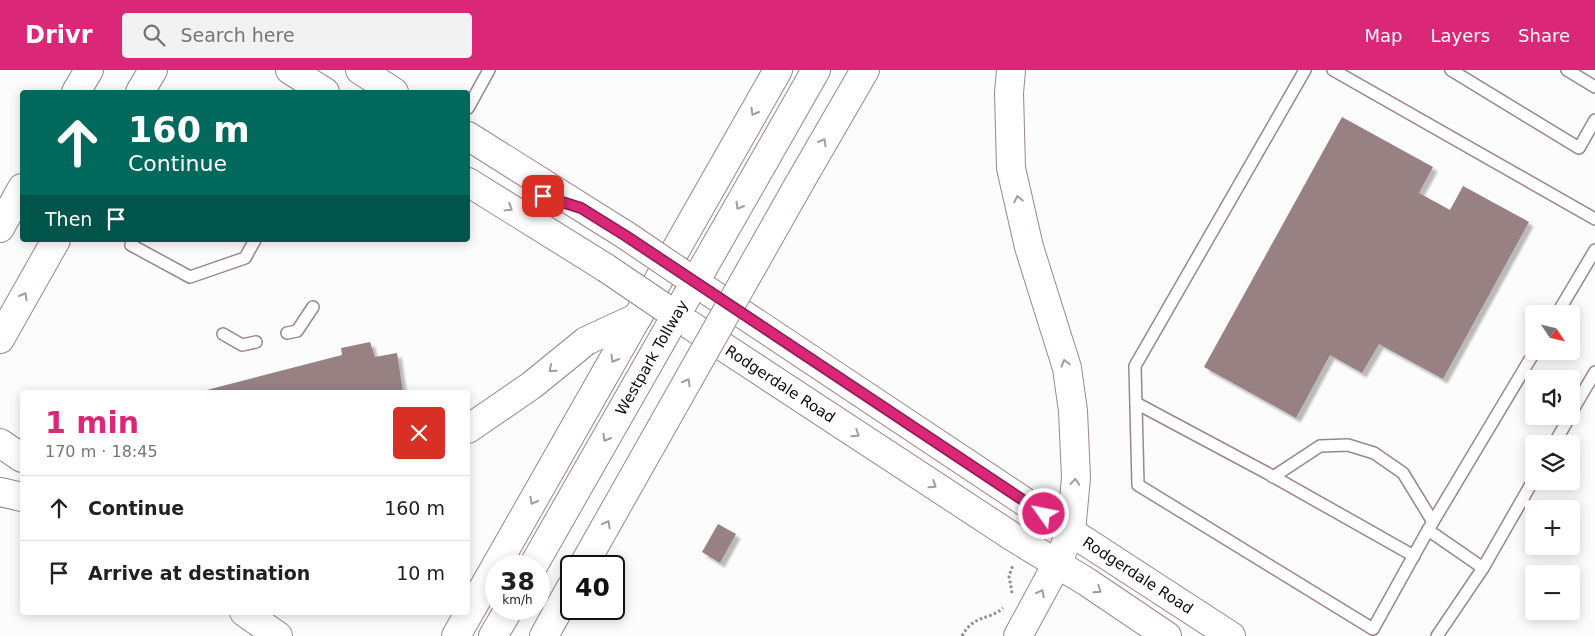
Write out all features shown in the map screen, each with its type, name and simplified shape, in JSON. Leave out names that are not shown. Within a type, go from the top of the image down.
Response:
[{"type":"main road","points":[[77,90],[89,70]]},
{"type":"main road","points":[[141,90],[153,70]]},
{"type":"main road","points":[[290,70],[319,90]]},
{"type":"main road","points":[[360,70],[391,90]]},
{"type":"main road","points":[[470,611],[778,70]]},
{"type":"main road","name":"Westpark Tollway","points":[[539,555],[816,70]]},
{"type":"main road","points":[[589,555],[865,70]]},
{"type":"main road","points":[[1011,70],[1009,93],[1011,168],[1028,247],[1067,368],[1073,411],[1076,478],[1071,531],[1057,564],[1018,636]]},
{"type":"main road","name":"Rodgerdale Road","points":[[470,137],[626,236],[1031,506],[1231,636]]},
{"type":"main road","points":[[470,158],[524,190],[581,208]]},
{"type":"main road","name":"Rodgerdale Road","points":[[470,183],[606,268],[1013,537],[1167,636]]},
{"type":"main road","points":[[0,228],[20,192]]},
{"type":"main road","points":[[0,339],[55,242]]},
{"type":"main road","points":[[470,428],[532,386],[586,340],[638,317]]},
{"type":"main road","points":[[0,443],[20,457]]},
{"type":"main road","points":[[0,492],[20,497]]},
{"type":"main road","points":[[544,636],[560,608]]},
{"type":"main road","points":[[248,615],[278,636]]},
{"type":"main road","points":[[456,636],[468,615]]},
{"type":"main road","points":[[493,636],[502,620]]},
{"type":"lane","points":[[470,104],[489,70]]},
{"type":"lane","points":[[1305,70],[1135,366],[1138,485],[1373,630],[1431,526],[1530,360]]},
{"type":"lane","points":[[1333,70],[1595,219]]},
{"type":"lane","points":[[1451,70],[1579,148],[1595,120]]},
{"type":"lane","points":[[1568,70],[1595,87]]},
{"type":"lane","points":[[133,242],[131,245],[190,277],[246,258],[254,242]]},
{"type":"lane","points":[[1562,305],[1595,250]]},
{"type":"lane","points":[[287,333],[297,331],[313,308]]},
{"type":"lane","points":[[223,334],[242,345],[256,342]]},
{"type":"lane","points":[[1580,398],[1595,372]]},
{"type":"lane","points":[[1136,403],[1274,477],[1414,556]]},
{"type":"lane","points":[[1274,477],[1320,446],[1348,445],[1374,453],[1402,472],[1431,526],[1483,568]]},
{"type":"lane","points":[[1437,636],[1483,568],[1528,490]]},
{"type":"path","points":[[1012,594],[1010,576],[1015,562]]},
{"type":"path","points":[[962,636],[976,620],[1000,611],[1004,606]]},
{"type":"building","points":[[1342,117],[1433,167],[1419,193],[1450,210],[1463,186],[1529,222],[1443,379],[1379,344],[1362,373],[1330,355],[1296,418],[1204,367]]},
{"type":"building","points":[[370,342],[375,357],[397,353],[403,390],[207,390],[342,355],[341,348]]},
{"type":"building","points":[[718,524],[736,534],[720,563],[702,552]]},
{"type":"route","points":[[543,196],[581,208],[626,236],[1044,514]]}]
